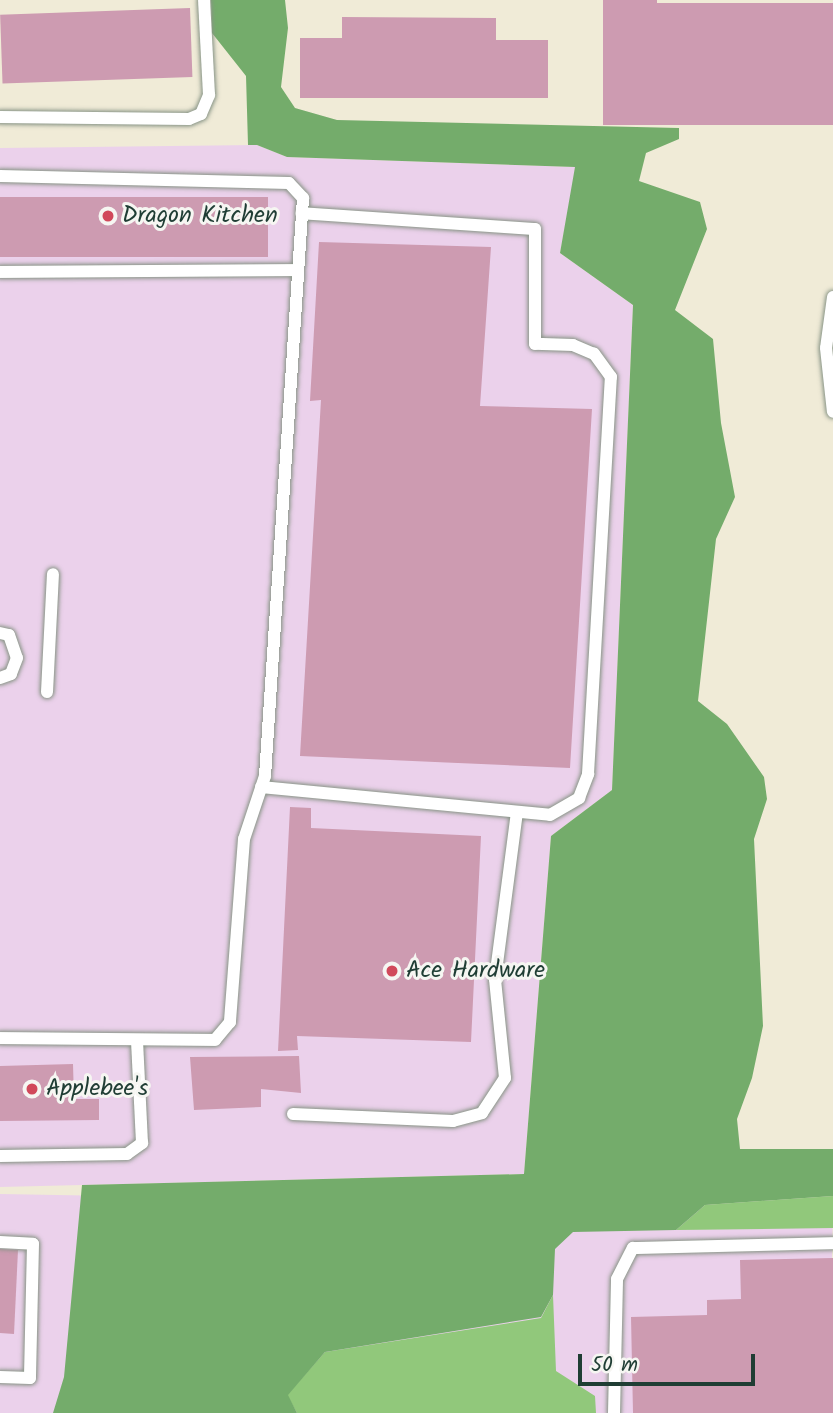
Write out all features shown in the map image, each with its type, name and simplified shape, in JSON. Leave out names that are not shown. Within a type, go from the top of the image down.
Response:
[{"type":"lane","points":[[0,117],[189,119],[201,114],[209,95],[204,0]]},
{"type":"lane","points":[[0,176],[289,183],[303,198],[266,759],[261,787],[244,839],[230,1022],[215,1040],[0,1038]]},
{"type":"lane","points":[[261,787],[550,815],[579,797],[588,774],[611,377],[594,354],[573,345],[535,344],[535,229],[302,213]]},
{"type":"lane","points":[[0,272],[298,270]]},
{"type":"lane","points":[[833,298],[826,348],[833,412]]},
{"type":"lane","points":[[47,692],[53,574]]},
{"type":"lane","points":[[0,633],[9,635],[17,658],[11,674],[0,678]]},
{"type":"lane","points":[[293,1114],[453,1121],[482,1113],[505,1077],[495,979],[517,812]]},
{"type":"lane","points":[[0,1156],[127,1154],[142,1143],[137,1041]]},
{"type":"lane","points":[[0,1242],[33,1244],[30,1378],[0,1377]]},
{"type":"lane","points":[[614,1413],[617,1279],[633,1248],[833,1243]]},
{"type":"shaded area","points":[[257,145],[287,157],[576,167],[560,253],[633,305],[612,790],[551,836],[524,1174],[0,1187],[0,148]]},
{"type":"shaded area","points":[[0,1194],[833,1209],[829,1413],[0,1413]]},
{"type":"green space","points":[[211,0],[285,0],[288,28],[281,87],[295,108],[337,120],[679,128],[679,139],[646,153],[639,181],[700,202],[707,229],[675,310],[713,339],[721,423],[735,497],[716,539],[698,701],[727,724],[764,777],[767,799],[754,839],[763,1026],[752,1078],[737,1119],[740,1149],[833,1149],[833,1196],[705,1205],[676,1230],[573,1232],[555,1249],[553,1295],[541,1317],[325,1352],[288,1395],[297,1413],[53,1413],[64,1377],[82,1185],[524,1174],[551,836],[612,790],[633,305],[560,253],[575,167],[287,157],[257,145],[248,145],[246,76],[212,33]]},
{"type":"green space","points":[[833,1196],[833,1228],[676,1230],[705,1205]]},
{"type":"green space","points":[[553,1295],[556,1371],[595,1396],[596,1413],[297,1413],[287,1395],[325,1352],[541,1318]]},
{"type":"building","points":[[603,0],[657,0],[657,3],[833,3],[833,125],[603,125]]},
{"type":"building","points":[[190,8],[192,77],[3,84],[0,15]]},
{"type":"building","points":[[342,17],[496,18],[496,40],[548,40],[548,98],[300,98],[300,38],[342,38]]},
{"type":"building","points":[[0,197],[268,197],[268,257],[0,257]]},
{"type":"building","points":[[319,242],[491,247],[480,406],[592,409],[570,768],[300,756],[321,400],[310,401]]},
{"type":"building","points":[[290,807],[311,808],[311,828],[481,836],[471,1042],[297,1036],[298,1050],[278,1051]]},
{"type":"building","points":[[299,1056],[301,1093],[261,1089],[261,1107],[194,1110],[190,1057]]},
{"type":"building","points":[[73,1064],[74,1099],[99,1099],[99,1120],[0,1121],[0,1066]]},
{"type":"building","points":[[0,1249],[18,1250],[14,1334],[0,1333]]},
{"type":"building","points":[[833,1258],[833,1413],[633,1413],[631,1317],[707,1315],[707,1300],[741,1299],[740,1260]]},
{"type":"place","name":"Dragon Kitchen","points":[[108,216]]},
{"type":"place","name":"Ace Hardware","points":[[392,971]]},
{"type":"place","name":"Applebee's","points":[[32,1089]]}]
